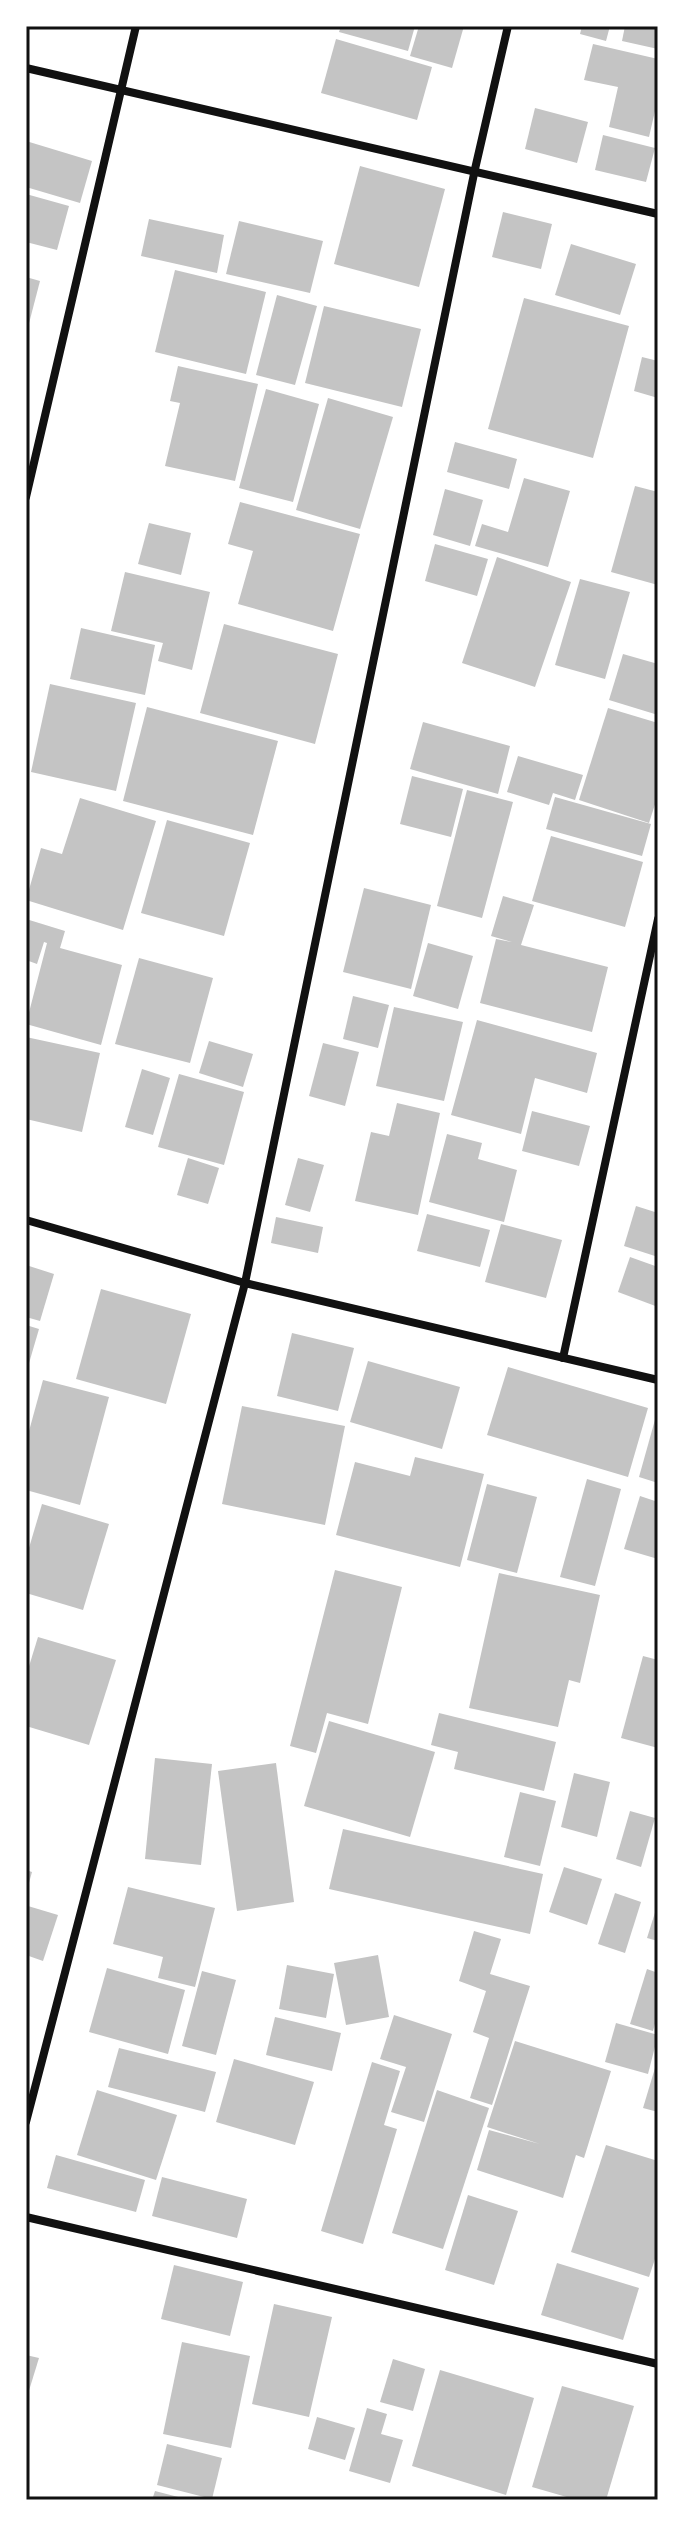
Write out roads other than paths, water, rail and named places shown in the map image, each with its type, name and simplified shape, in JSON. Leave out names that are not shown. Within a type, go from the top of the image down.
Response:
[{"type":"street","points":[[26,497],[136,26]]},
{"type":"street","points":[[26,2122],[245,1283],[475,169],[508,26]]},
{"type":"street","points":[[26,68],[475,169],[658,214]]},
{"type":"street","points":[[563,1358],[658,919]]},
{"type":"street","points":[[26,1220],[245,1283],[658,1380]]},
{"type":"street","points":[[26,2217],[658,2364]]}]
